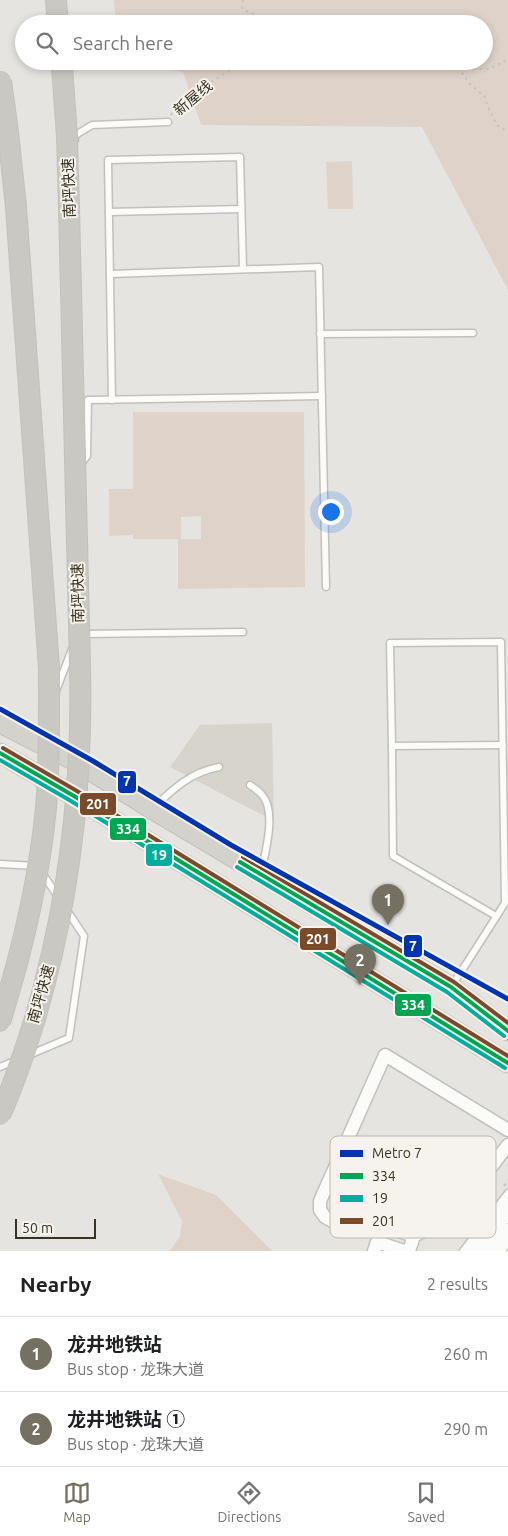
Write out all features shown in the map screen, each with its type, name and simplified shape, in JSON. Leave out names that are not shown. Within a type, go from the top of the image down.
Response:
[{"type":"highway","points":[[56,0],[57,15]]},
{"type":"highway","name":"南坪快速","points":[[0,1115],[26,1046],[56,939],[66,889],[78,778],[81,723],[80,636],[69,199],[62,70]]},
{"type":"highway","name":"南坪快速","points":[[0,79],[8,132],[16,216],[49,668],[49,739],[46,808],[36,880],[26,931],[0,1022]]},
{"type":"main road","points":[[0,723],[75,761],[451,987],[508,1031]]},
{"type":"main road","points":[[0,753],[74,796],[508,1063]]},
{"type":"main road","points":[[494,1251],[501,1230],[507,1200]]},
{"type":"main road","points":[[475,1251],[491,1238]]},
{"type":"street","points":[[349,1136],[385,1055],[508,1130]]},
{"type":"street","points":[[496,1160],[508,1145]]},
{"type":"street","points":[[330,1179],[320,1201],[320,1210],[325,1218],[330,1220]]},
{"type":"street","points":[[409,1251],[413,1238]]},
{"type":"street","points":[[374,1251],[377,1242],[404,1251]]},
{"type":"lane","points":[[37,741],[73,648],[79,593],[74,136],[92,124],[168,122]]},
{"type":"lane","points":[[112,400],[108,160],[240,157],[243,269]]},
{"type":"lane","points":[[109,212],[241,208]]},
{"type":"lane","points":[[110,274],[319,266],[326,588]]},
{"type":"lane","points":[[320,334],[473,333]]},
{"type":"lane","points":[[79,467],[87,456],[88,400],[322,396]]},
{"type":"lane","points":[[76,634],[243,632]]},
{"type":"lane","points":[[451,987],[505,903],[502,642],[390,643],[393,856],[496,916]]},
{"type":"lane","points":[[392,746],[503,745]]},
{"type":"lane","points":[[152,809],[180,783],[196,774],[219,767]]},
{"type":"lane","points":[[250,785],[264,796],[268,811],[270,829],[261,874]]},
{"type":"lane","points":[[0,864],[37,866],[84,936],[69,1038],[0,1068]]},
{"type":"lane","points":[[496,1213],[507,1200]]},
{"type":"lane","points":[[463,1251],[474,1238]]},
{"type":"path","points":[[243,0],[242,9],[258,15]]},
{"type":"path","points":[[493,66],[508,59]]},
{"type":"path","name":"新屋线","points":[[168,122],[173,112],[190,98],[232,70]]},
{"type":"path","points":[[460,70],[470,84],[486,98],[487,105],[497,125],[508,132]]},
{"type":"shaded area","points":[[114,0],[508,0],[508,290],[422,127],[201,125],[183,72],[171,70],[493,70],[493,15],[115,15]]},
{"type":"shaded area","points":[[352,161],[353,209],[328,209],[326,162]]},
{"type":"shaded area","points":[[133,412],[304,412],[305,587],[178,589],[178,539],[133,539],[133,535],[109,536],[109,489],[133,489]],"holes":[[[201,516],[201,539],[181,539],[181,517]]]},
{"type":"shaded area","points":[[272,723],[274,821],[170,767],[200,725]]},
{"type":"shaded area","points":[[158,1174],[216,1195],[272,1251],[170,1251],[180,1236],[182,1221]]},
{"type":"metro line","name":"7","points":[[0,709],[93,761],[231,845],[508,999]]},
{"type":"transit line","name":"201","points":[[3,748],[77,791],[508,1056]]},
{"type":"transit line","name":"334","points":[[0,753],[74,796],[508,1063]]},
{"type":"transit line","name":"19","points":[[0,760],[71,801],[505,1068]]},
{"type":"transit line","name":"201","points":[[243,857],[454,982],[508,1023]]},
{"type":"transit line","name":"334","points":[[240,862],[451,987],[508,1031]]},
{"type":"transit line","name":"19","points":[[237,867],[447,992],[504,1036]]},
{"type":"place","name":"龙井地铁站","points":[[388,925]]},
{"type":"place","name":"龙井地铁站 ①","points":[[360,985]]}]
